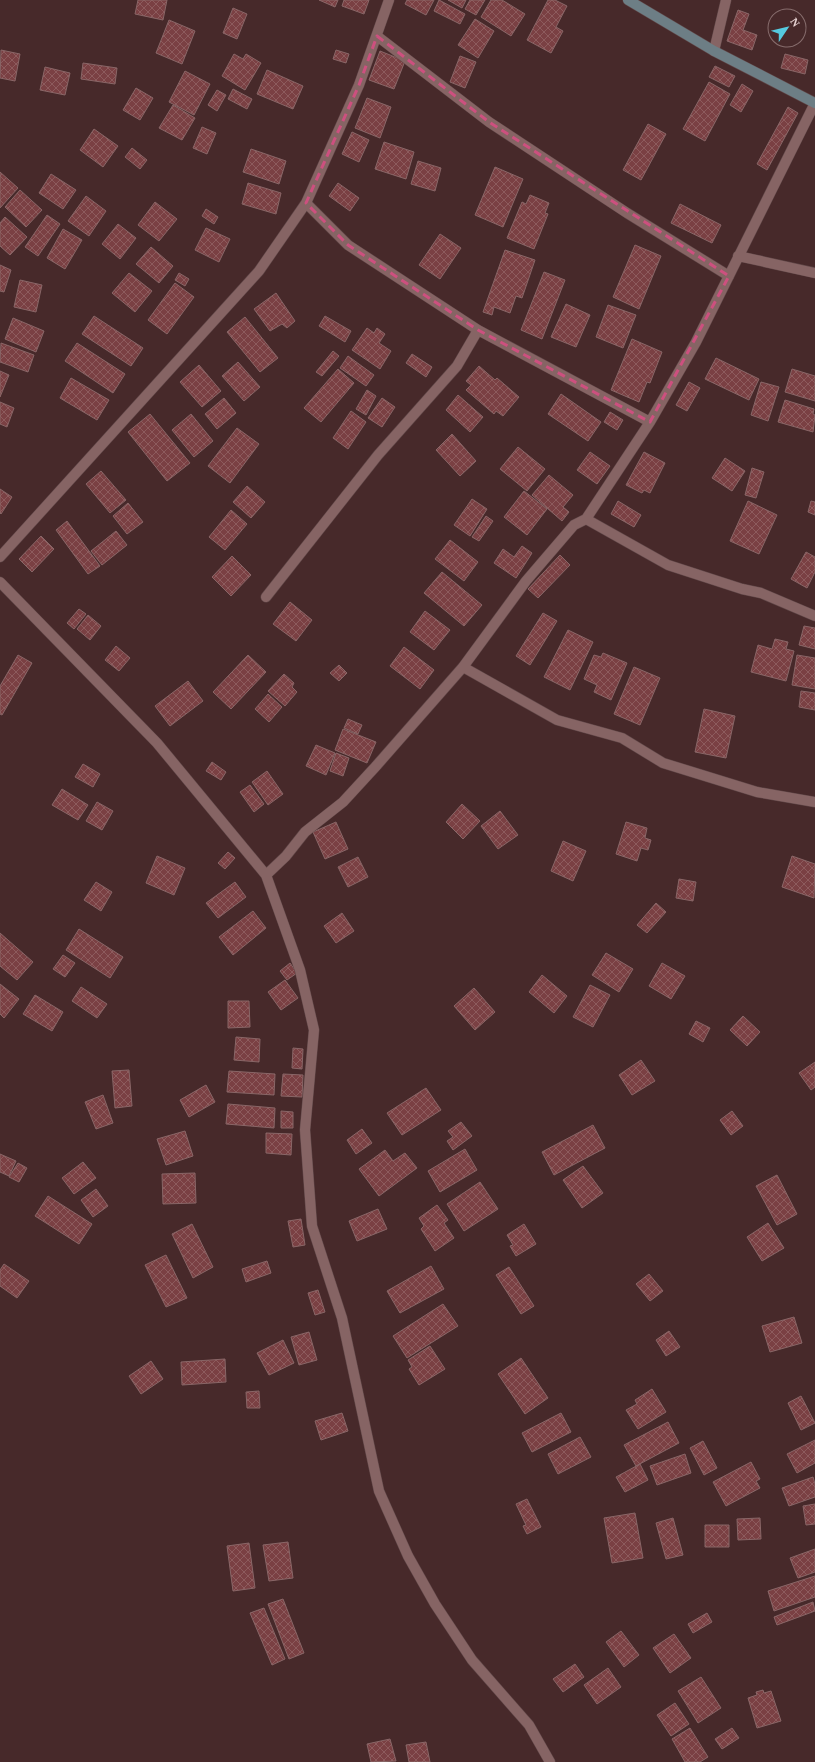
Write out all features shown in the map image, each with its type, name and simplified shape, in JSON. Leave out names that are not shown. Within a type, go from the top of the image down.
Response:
[{"type":"street","points":[[0,557],[259,271],[306,203],[360,84],[389,0]]},
{"type":"street","points":[[266,875],[286,856],[305,832],[343,802],[377,765],[463,667],[526,581],[574,525],[586,519],[650,422],[696,342],[815,103],[714,51],[628,0]]},
{"type":"street","points":[[714,51],[726,0]]},
{"type":"street","points":[[377,36],[489,122],[627,213],[729,276]]},
{"type":"street","points":[[306,203],[348,245],[478,330],[650,422]]},
{"type":"street","points":[[738,256],[815,273]]},
{"type":"street","points":[[266,597],[378,455],[457,366],[478,330]]},
{"type":"street","points":[[586,519],[668,565],[742,589],[761,593],[815,616]]},
{"type":"street","points":[[0,582],[158,743],[266,875],[300,970],[314,1030],[305,1130],[312,1226],[342,1318],[379,1491],[408,1556],[435,1604],[472,1660],[529,1725],[550,1762]]},
{"type":"street","points":[[463,667],[557,720],[622,738],[663,763],[757,792],[815,802]]},
{"type":"highlighted area","points":[[377,36],[489,122],[729,276],[650,422],[478,330],[348,245],[306,203],[359,85]]},
{"type":"building","points":[[138,0],[167,0],[163,20],[135,14]]},
{"type":"building","points":[[319,0],[338,0],[335,7]]},
{"type":"building","points":[[344,0],[369,0],[364,14],[342,6]]},
{"type":"building","points":[[407,0],[434,0],[426,15],[405,4]]},
{"type":"building","points":[[439,0],[465,14],[460,24],[434,11]]},
{"type":"building","points":[[448,0],[466,0],[462,8]]},
{"type":"building","points":[[470,0],[485,0],[476,15],[465,9]]},
{"type":"building","points":[[491,0],[502,0],[525,14],[511,36],[481,17]]},
{"type":"building","points":[[548,0],[555,0],[567,6],[556,27],[563,31],[551,53],[527,40]]},
{"type":"building","points":[[233,8],[247,14],[237,39],[223,33]]},
{"type":"building","points":[[738,10],[749,14],[743,30],[757,35],[752,50],[727,41]]},
{"type":"building","points":[[475,19],[494,31],[478,58],[458,45]]},
{"type":"building","points":[[169,20],[195,31],[182,64],[156,53]]},
{"type":"building","points":[[1,50],[20,54],[15,81],[0,78]]},
{"type":"building","points":[[336,50],[349,54],[346,63],[333,59]]},
{"type":"building","points":[[380,51],[405,61],[394,89],[369,80]]},
{"type":"building","points":[[234,54],[243,59],[246,54],[261,63],[245,90],[222,76]]},
{"type":"building","points":[[785,54],[808,60],[805,74],[781,68]]},
{"type":"building","points":[[460,56],[476,62],[465,88],[450,82]]},
{"type":"building","points":[[83,63],[117,68],[115,84],[81,79]]},
{"type":"building","points":[[715,66],[735,76],[729,87],[709,77]]},
{"type":"building","points":[[45,67],[70,73],[65,95],[40,90]]},
{"type":"building","points":[[267,70],[303,86],[293,109],[257,94]]},
{"type":"building","points":[[185,71],[210,84],[194,115],[169,102]]},
{"type":"building","points":[[709,82],[730,94],[705,141],[683,129]]},
{"type":"building","points":[[742,84],[753,91],[741,112],[730,105]]},
{"type":"building","points":[[136,88],[153,98],[140,120],[123,110]]},
{"type":"building","points":[[233,89],[252,99],[247,109],[228,99]]},
{"type":"building","points":[[217,90],[226,95],[217,111],[208,105]]},
{"type":"building","points":[[367,98],[391,107],[380,138],[355,128]]},
{"type":"building","points":[[173,105],[195,118],[182,140],[159,128]]},
{"type":"building","points":[[788,107],[798,113],[767,170],[757,164]]},
{"type":"building","points":[[648,124],[666,134],[641,180],[623,170]]},
{"type":"building","points":[[202,127],[216,133],[207,154],[193,148]]},
{"type":"building","points":[[94,129],[118,146],[103,167],[80,150]]},
{"type":"building","points":[[352,132],[369,140],[359,162],[342,154]]},
{"type":"building","points":[[384,142],[414,152],[406,179],[375,169]]},
{"type":"building","points":[[132,148],[147,160],[140,169],[125,157]]},
{"type":"building","points":[[251,149],[286,161],[279,184],[243,172]]},
{"type":"building","points":[[418,161],[441,168],[435,191],[411,184]]},
{"type":"building","points":[[495,167],[523,179],[503,227],[475,215]]},
{"type":"building","points":[[0,172],[18,188],[0,208]]},
{"type":"building","points":[[51,174],[76,190],[63,209],[39,193]]},
{"type":"building","points":[[248,183],[281,193],[276,214],[242,204]]},
{"type":"building","points":[[338,183],[359,198],[350,211],[329,196]]},
{"type":"building","points":[[20,190],[42,210],[26,227],[5,207]]},
{"type":"building","points":[[530,195],[549,203],[545,213],[548,214],[534,249],[507,238],[522,202],[526,204]]},
{"type":"building","points":[[86,196],[106,211],[89,236],[68,221]]},
{"type":"building","points":[[155,202],[177,219],[159,241],[138,225]]},
{"type":"building","points":[[680,204],[721,225],[712,243],[671,223]]},
{"type":"building","points":[[206,209],[218,217],[214,224],[202,216]]},
{"type":"building","points":[[47,215],[60,224],[38,256],[25,247]]},
{"type":"building","points":[[5,217],[27,237],[10,255],[0,246],[0,223]]},
{"type":"building","points":[[118,224],[136,238],[120,259],[102,244]]},
{"type":"building","points":[[206,228],[230,239],[219,262],[195,250]]},
{"type":"building","points":[[63,229],[82,240],[65,269],[47,258]]},
{"type":"building","points":[[440,234],[461,248],[440,279],[419,265]]},
{"type":"building","points":[[635,245],[661,256],[639,309],[613,297]]},
{"type":"building","points":[[151,247],[173,266],[159,283],[136,264]]},
{"type":"building","points":[[505,250],[535,260],[522,298],[516,296],[510,313],[494,307],[492,315],[483,312]]},
{"type":"building","points":[[0,265],[11,270],[4,292],[0,291]]},
{"type":"building","points":[[544,272],[565,280],[542,339],[521,330]]},
{"type":"building","points":[[129,273],[152,291],[135,312],[112,293]]},
{"type":"building","points":[[179,273],[189,279],[185,286],[175,280]]},
{"type":"building","points":[[20,280],[42,285],[36,312],[14,307]]},
{"type":"building","points":[[175,283],[194,297],[167,334],[148,320]]},
{"type":"building","points":[[276,293],[295,321],[287,328],[282,324],[270,331],[254,309]]},
{"type":"building","points":[[566,304],[590,315],[576,347],[551,337]]},
{"type":"building","points":[[608,305],[636,315],[623,348],[596,337]]},
{"type":"building","points":[[94,316],[143,348],[131,366],[82,334]]},
{"type":"building","points":[[325,316],[351,331],[345,342],[319,326]]},
{"type":"building","points":[[245,317],[278,358],[260,372],[227,332]]},
{"type":"building","points":[[13,318],[44,331],[36,352],[5,339]]},
{"type":"building","points":[[367,328],[374,333],[377,328],[385,334],[379,343],[391,351],[380,369],[352,350]]},
{"type":"building","points":[[632,339],[662,352],[650,383],[647,382],[639,402],[611,390]]},
{"type":"building","points":[[1,343],[34,355],[28,372],[0,362]]},
{"type":"building","points":[[77,343],[125,374],[113,393],[65,361]]},
{"type":"building","points":[[333,351],[339,356],[322,376],[316,372]]},
{"type":"building","points":[[412,354],[432,367],[426,377],[406,363]]},
{"type":"building","points":[[348,356],[374,375],[366,386],[340,368]]},
{"type":"building","points":[[716,358],[759,379],[749,400],[705,379]]},
{"type":"building","points":[[238,362],[260,387],[244,401],[222,376]]},
{"type":"building","points":[[199,365],[221,391],[202,407],[180,382]]},
{"type":"building","points":[[479,366],[495,380],[497,378],[519,397],[503,416],[496,411],[494,414],[466,390],[471,385],[466,381]]},
{"type":"building","points":[[338,369],[354,383],[321,422],[304,408]]},
{"type":"building","points":[[792,369],[815,376],[815,401],[785,392]]},
{"type":"building","points":[[0,371],[9,375],[0,397]]},
{"type":"building","points":[[71,378],[109,400],[97,420],[60,398]]},
{"type":"building","points":[[689,382],[700,388],[687,411],[676,405]]},
{"type":"building","points":[[761,382],[779,387],[768,421],[751,415]]},
{"type":"building","points":[[367,390],[376,396],[366,415],[356,409]]},
{"type":"building","points":[[561,394],[601,422],[588,441],[548,414]]},
{"type":"building","points":[[458,395],[483,417],[470,432],[446,410]]},
{"type":"building","points":[[224,398],[236,413],[217,429],[205,414]]},
{"type":"building","points":[[382,398],[395,407],[382,427],[368,418]]},
{"type":"building","points":[[785,400],[814,409],[813,414],[815,415],[813,432],[778,422]]},
{"type":"building","points":[[0,402],[14,408],[7,427],[0,424]]},
{"type":"building","points":[[351,411],[366,422],[348,449],[333,438]]},
{"type":"building","points":[[610,412],[623,420],[617,430],[604,422]]},
{"type":"building","points":[[150,414],[190,463],[167,481],[128,432]]},
{"type":"building","points":[[191,414],[213,441],[194,457],[172,430]]},
{"type":"building","points":[[237,428],[259,444],[230,483],[208,466]]},
{"type":"building","points":[[452,434],[476,461],[460,476],[436,450]]},
{"type":"building","points":[[518,447],[545,469],[527,491],[500,469]]},
{"type":"building","points":[[590,452],[610,466],[597,484],[577,470]]},
{"type":"building","points":[[644,452],[665,463],[650,493],[644,490],[642,493],[626,485]]},
{"type":"building","points":[[725,458],[745,471],[732,491],[712,478]]},
{"type":"building","points":[[752,468],[764,472],[756,498],[745,495]]},
{"type":"building","points":[[101,471],[126,500],[110,513],[86,484]]},
{"type":"building","points":[[549,475],[573,495],[563,507],[569,512],[562,521],[532,495]]},
{"type":"building","points":[[247,486],[265,502],[251,518],[233,502]]},
{"type":"building","points":[[0,489],[12,497],[1,514],[0,513]]},
{"type":"building","points":[[524,491],[547,509],[527,535],[504,517]]},
{"type":"building","points":[[472,499],[487,509],[470,536],[454,525]]},
{"type":"building","points":[[618,501],[641,515],[634,527],[611,514]]},
{"type":"building","points":[[748,501],[777,515],[759,554],[730,541]]},
{"type":"building","points":[[811,501],[815,502],[815,515],[808,512]]},
{"type":"building","points":[[128,503],[143,522],[127,534],[113,516]]},
{"type":"building","points":[[231,510],[247,524],[225,550],[209,537]]},
{"type":"building","points":[[486,516],[493,521],[479,541],[472,537]]},
{"type":"building","points":[[67,521],[100,566],[88,574],[56,530]]},
{"type":"building","points":[[116,531],[127,545],[102,565],[91,551]]},
{"type":"building","points":[[41,536],[54,549],[32,572],[19,559]]},
{"type":"building","points":[[450,540],[478,562],[464,581],[435,559]]},
{"type":"building","points":[[522,546],[532,553],[516,578],[494,563],[503,549],[514,557]]},
{"type":"building","points":[[806,552],[815,557],[815,572],[807,588],[791,579]]},
{"type":"building","points":[[560,555],[570,565],[538,598],[528,589]]},
{"type":"building","points":[[232,556],[251,575],[231,596],[212,577]]},
{"type":"building","points":[[442,572],[482,605],[464,626],[424,593]]},
{"type":"building","points":[[290,602],[312,620],[296,641],[273,624]]},
{"type":"building","points":[[79,609],[86,614],[74,629],[67,623]]},
{"type":"building","points":[[425,611],[450,630],[434,650],[410,632]]},
{"type":"building","points":[[543,613],[557,621],[530,665],[516,656]]},
{"type":"building","points":[[88,615],[101,626],[90,640],[77,629]]},
{"type":"building","points":[[804,626],[815,628],[815,649],[799,645]]},
{"type":"building","points":[[568,630],[593,642],[570,690],[544,677]]},
{"type":"building","points":[[775,639],[788,642],[786,649],[794,651],[786,681],[751,672],[758,645],[772,649]]},
{"type":"building","points":[[116,646],[130,658],[119,671],[105,660]]},
{"type":"building","points":[[404,647],[434,670],[420,689],[390,666]]},
{"type":"building","points":[[603,653],[627,663],[611,700],[594,692],[597,685],[584,679],[594,655],[601,657]]},
{"type":"building","points":[[18,655],[32,663],[2,715],[0,714],[0,686]]},
{"type":"building","points":[[248,655],[266,672],[231,709],[213,692]]},
{"type":"building","points":[[797,655],[815,658],[815,689],[792,685]]},
{"type":"building","points":[[339,665],[347,673],[339,681],[330,673]]},
{"type":"building","points":[[634,667],[660,678],[640,725],[614,714]]},
{"type":"building","points":[[284,674],[294,683],[292,687],[297,692],[285,706],[268,691]]},
{"type":"building","points":[[188,681],[203,701],[170,726],[155,706]]},
{"type":"building","points":[[801,691],[815,693],[815,710],[799,707]]},
{"type":"building","points":[[268,694],[282,707],[269,722],[255,709]]},
{"type":"building","points":[[704,709],[735,716],[726,758],[695,752]]},
{"type":"building","points":[[348,719],[362,725],[358,734],[344,728]]},
{"type":"building","points":[[343,729],[376,742],[367,763],[335,750]]},
{"type":"building","points":[[316,745],[335,753],[326,775],[306,766]]},
{"type":"building","points":[[336,753],[349,758],[343,776],[330,771]]},
{"type":"building","points":[[212,762],[226,772],[221,780],[206,771]]},
{"type":"building","points":[[83,764],[100,774],[93,787],[75,777]]},
{"type":"building","points":[[267,771],[283,794],[268,805],[252,782]]},
{"type":"building","points":[[250,785],[264,804],[254,812],[240,792]]},
{"type":"building","points":[[62,789],[88,805],[78,820],[52,805]]},
{"type":"building","points":[[97,802],[113,811],[102,830],[86,821]]},
{"type":"building","points":[[462,804],[480,821],[463,839],[446,822]]},
{"type":"building","points":[[500,811],[518,835],[498,849],[481,826]]},
{"type":"building","points":[[336,822],[348,849],[325,859],[313,832]]},
{"type":"building","points":[[626,822],[647,828],[645,838],[651,840],[648,850],[641,848],[637,861],[616,854]]},
{"type":"building","points":[[563,841],[586,851],[573,881],[551,871]]},
{"type":"building","points":[[228,852],[235,858],[225,869],[218,863]]},
{"type":"building","points":[[157,856],[185,868],[174,895],[146,883]]},
{"type":"building","points":[[792,856],[815,864],[814,898],[782,887]]},
{"type":"building","points":[[358,857],[368,877],[348,887],[338,867]]},
{"type":"building","points":[[679,879],[696,882],[693,901],[676,898]]},
{"type":"building","points":[[96,882],[112,892],[101,911],[84,900]]},
{"type":"building","points":[[235,882],[246,897],[218,918],[206,903]]},
{"type":"building","points":[[656,903],[666,912],[647,933],[637,925]]},
{"type":"building","points":[[253,911],[266,928],[233,955],[219,937]]},
{"type":"building","points":[[342,913],[354,931],[336,943],[324,926]]},
{"type":"building","points":[[79,929],[123,957],[110,978],[66,950]]},
{"type":"building","points":[[0,933],[33,962],[17,980],[0,966]]},
{"type":"building","points":[[606,953],[633,969],[619,992],[592,975]]},
{"type":"building","points":[[63,955],[75,963],[65,977],[53,969]]},
{"type":"building","points":[[290,963],[297,973],[287,980],[280,971]]},
{"type":"building","points":[[662,963],[685,976],[671,999],[649,986]]},
{"type":"building","points":[[542,975],[567,996],[554,1013],[529,992]]},
{"type":"building","points":[[285,980],[298,998],[281,1010],[268,992]]},
{"type":"building","points":[[0,984],[19,999],[4,1018],[0,1014]]},
{"type":"building","points":[[590,985],[610,995],[593,1027],[573,1017]]},
{"type":"building","points":[[81,987],[107,1004],[97,1018],[72,1001]]},
{"type":"building","points":[[474,988],[495,1012],[475,1030],[454,1006]]},
{"type":"building","points":[[35,995],[63,1012],[52,1031],[23,1014]]},
{"type":"building","points":[[228,1001],[249,1001],[250,1027],[228,1028]]},
{"type":"building","points":[[743,1016],[760,1032],[747,1046],[730,1030]]},
{"type":"building","points":[[696,1021],[710,1028],[703,1042],[689,1034]]},
{"type":"building","points":[[236,1037],[260,1039],[259,1062],[234,1060]]},
{"type":"building","points":[[293,1048],[303,1049],[302,1069],[292,1068]]},
{"type":"building","points":[[641,1060],[655,1081],[632,1095],[619,1075]]},
{"type":"building","points":[[815,1062],[815,1087],[811,1090],[799,1073]]},
{"type":"building","points":[[129,1070],[132,1106],[115,1108],[112,1071]]},
{"type":"building","points":[[229,1071],[275,1074],[274,1095],[227,1092]]},
{"type":"building","points":[[283,1074],[303,1075],[302,1097],[281,1096]]},
{"type":"building","points":[[206,1085],[215,1102],[189,1117],[180,1100]]},
{"type":"building","points":[[426,1088],[441,1110],[402,1135],[387,1113]]},
{"type":"building","points":[[103,1095],[113,1123],[96,1129],[85,1102]]},
{"type":"building","points":[[228,1104],[275,1108],[274,1128],[226,1124]]},
{"type":"building","points":[[281,1111],[293,1112],[293,1128],[281,1128]]},
{"type":"building","points":[[732,1111],[743,1126],[731,1135],[720,1120]]},
{"type":"building","points":[[461,1122],[472,1136],[453,1150],[447,1141],[453,1137],[448,1131]]},
{"type":"building","points":[[593,1125],[605,1148],[554,1175],[542,1152]]},
{"type":"building","points":[[362,1129],[372,1143],[356,1154],[347,1140]]},
{"type":"building","points":[[185,1131],[193,1156],[166,1165],[157,1139]]},
{"type":"building","points":[[266,1133],[292,1134],[291,1155],[266,1153]]},
{"type":"building","points":[[465,1149],[477,1170],[440,1192],[428,1171]]},
{"type":"building","points":[[385,1150],[393,1161],[405,1153],[417,1168],[379,1196],[359,1169]]},
{"type":"building","points":[[0,1154],[16,1161],[9,1176],[0,1172]]},
{"type":"building","points":[[83,1162],[96,1178],[74,1194],[62,1178]]},
{"type":"building","points":[[18,1163],[27,1168],[19,1182],[9,1177]]},
{"type":"building","points":[[583,1166],[603,1193],[582,1208],[563,1180]]},
{"type":"building","points":[[195,1173],[196,1203],[163,1204],[162,1174]]},
{"type":"building","points":[[777,1175],[797,1214],[777,1225],[756,1186]]},
{"type":"building","points":[[480,1182],[498,1209],[464,1231],[447,1204]]},
{"type":"building","points":[[96,1189],[108,1206],[93,1217],[81,1200]]},
{"type":"building","points":[[48,1196],[92,1224],[79,1244],[35,1216]]},
{"type":"building","points":[[437,1205],[448,1220],[444,1223],[454,1238],[435,1251],[421,1229],[424,1226],[419,1218]]},
{"type":"building","points":[[378,1209],[387,1229],[357,1241],[349,1221]]},
{"type":"building","points":[[301,1219],[305,1245],[293,1247],[288,1221]]},
{"type":"building","points":[[768,1223],[784,1248],[762,1261],[747,1237]]},
{"type":"building","points":[[192,1224],[213,1267],[193,1278],[172,1234]]},
{"type":"building","points":[[524,1224],[536,1244],[516,1256],[510,1246],[513,1245],[507,1235]]},
{"type":"building","points":[[166,1255],[187,1298],[166,1307],[145,1265]]},
{"type":"building","points":[[267,1261],[271,1273],[246,1282],[242,1269]]},
{"type":"building","points":[[4,1264],[29,1281],[17,1298],[0,1286],[0,1270]]},
{"type":"building","points":[[431,1266],[444,1289],[400,1313],[387,1291]]},
{"type":"building","points":[[509,1267],[534,1306],[521,1314],[496,1275]]},
{"type":"building","points":[[649,1274],[663,1291],[650,1301],[636,1284]]},
{"type":"building","points":[[318,1290],[325,1312],[315,1315],[308,1293]]},
{"type":"building","points":[[443,1304],[458,1326],[407,1358],[393,1336]]},
{"type":"building","points":[[794,1317],[802,1343],[770,1352],[762,1326]]},
{"type":"building","points":[[669,1331],[680,1347],[666,1356],[656,1340]]},
{"type":"building","points":[[309,1332],[317,1360],[299,1365],[291,1337]]},
{"type":"building","points":[[283,1340],[294,1363],[269,1375],[257,1353]]},
{"type":"building","points":[[430,1346],[445,1369],[419,1385],[409,1369],[412,1367],[408,1360]]},
{"type":"building","points":[[521,1358],[548,1398],[525,1414],[498,1374]]},
{"type":"building","points":[[225,1359],[226,1382],[182,1385],[181,1362]]},
{"type":"building","points":[[151,1361],[163,1379],[141,1394],[129,1376]]},
{"type":"building","points":[[652,1389],[666,1412],[638,1429],[626,1410],[637,1404],[635,1400]]},
{"type":"building","points":[[259,1391],[260,1408],[247,1408],[246,1392]]},
{"type":"building","points":[[801,1396],[815,1423],[801,1430],[788,1403]]},
{"type":"building","points":[[342,1413],[348,1431],[321,1440],[315,1421]]},
{"type":"building","points":[[561,1413],[571,1432],[532,1452],[522,1433]]},
{"type":"building","points":[[668,1422],[679,1443],[636,1466],[624,1445]]},
{"type":"building","points":[[580,1437],[591,1457],[558,1474],[548,1454]]},
{"type":"building","points":[[815,1440],[815,1463],[797,1473],[787,1454]]},
{"type":"building","points":[[703,1441],[717,1468],[704,1475],[690,1448]]},
{"type":"building","points":[[685,1454],[691,1473],[657,1485],[650,1466]]},
{"type":"building","points":[[751,1462],[760,1479],[756,1481],[760,1488],[726,1506],[713,1482]]},
{"type":"building","points":[[640,1464],[648,1480],[625,1492],[616,1477]]},
{"type":"building","points":[[813,1477],[815,1484],[815,1497],[789,1506],[782,1488]]},
{"type":"building","points":[[527,1499],[541,1527],[527,1534],[523,1526],[526,1525],[516,1504]]},
{"type":"building","points":[[815,1504],[815,1524],[806,1525],[803,1506]]},
{"type":"building","points":[[635,1513],[643,1558],[612,1563],[604,1518]]},
{"type":"building","points":[[673,1518],[683,1555],[666,1559],[656,1523]]},
{"type":"building","points":[[760,1518],[761,1539],[738,1540],[737,1519]]},
{"type":"building","points":[[705,1525],[729,1525],[729,1547],[705,1547]]},
{"type":"building","points":[[288,1542],[293,1578],[269,1581],[263,1545]]},
{"type":"building","points":[[249,1543],[255,1588],[233,1591],[227,1546]]},
{"type":"building","points":[[815,1549],[815,1572],[798,1578],[790,1558]]},
{"type":"building","points":[[815,1576],[815,1597],[774,1611],[768,1591]]},
{"type":"building","points":[[283,1599],[304,1653],[289,1659],[268,1604]]},
{"type":"building","points":[[813,1602],[815,1611],[777,1625],[774,1617]]},
{"type":"building","points":[[264,1608],[285,1659],[272,1665],[250,1613]]},
{"type":"building","points":[[707,1613],[712,1622],[693,1633],[688,1624]]},
{"type":"building","points":[[621,1631],[639,1655],[624,1667],[606,1642]]},
{"type":"building","points":[[674,1634],[691,1658],[670,1673],[653,1648]]},
{"type":"building","points":[[575,1664],[584,1677],[563,1692],[553,1679]]},
{"type":"building","points":[[608,1668],[621,1687],[597,1704],[584,1685]]},
{"type":"building","points":[[701,1677],[721,1708],[698,1723],[678,1691]]},
{"type":"building","points":[[763,1690],[764,1693],[771,1691],[781,1721],[757,1728],[748,1698],[757,1695],[756,1692]]},
{"type":"building","points":[[675,1703],[689,1724],[671,1736],[657,1715]]},
{"type":"building","points":[[690,1728],[708,1757],[700,1762],[685,1762],[672,1739]]},
{"type":"building","points":[[732,1728],[739,1738],[722,1749],[715,1739]]},
{"type":"building","points":[[390,1739],[396,1761],[371,1762],[367,1744]]},
{"type":"building","points":[[426,1742],[430,1762],[409,1762],[406,1745]]}]
